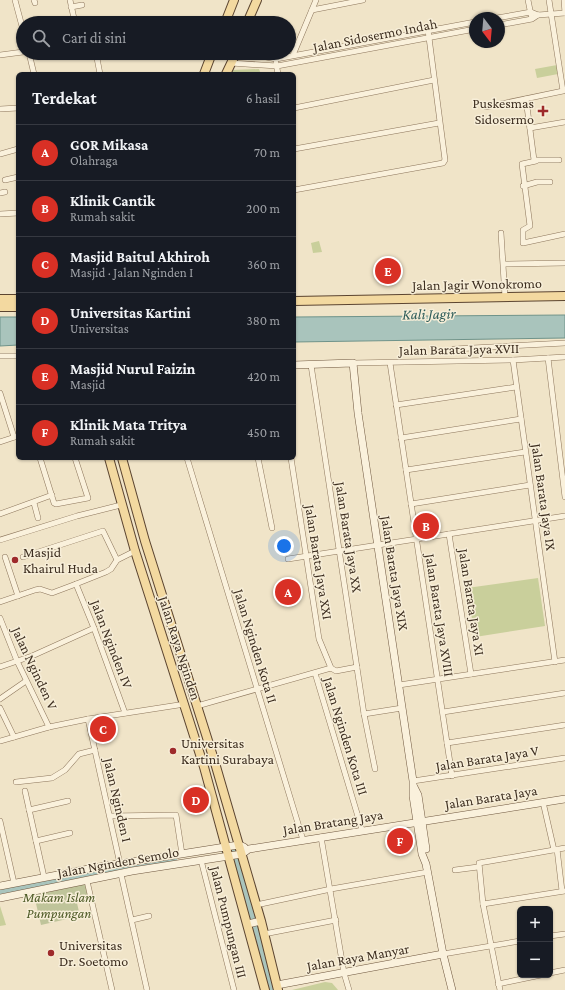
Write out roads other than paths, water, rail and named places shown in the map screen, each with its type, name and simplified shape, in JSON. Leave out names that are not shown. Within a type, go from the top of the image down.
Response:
[{"type":"main road","points":[[228,16],[234,0]]},
{"type":"main road","points":[[250,16],[257,0]]},
{"type":"main road","points":[[205,72],[209,60]]},
{"type":"main road","points":[[227,72],[232,60]]},
{"type":"main road","name":"Jalan Jagir Wonokromo","points":[[296,300],[565,296]]},
{"type":"main road","points":[[0,299],[16,299]]},
{"type":"main road","points":[[0,307],[16,306]]},
{"type":"main road","name":"Jalan Raya Nginden","points":[[110,460],[135,551],[185,704],[231,853]]},
{"type":"main road","name":"Jalan Raya Nginden","points":[[123,460],[158,583],[216,763],[239,845]]},
{"type":"main road","points":[[204,767],[216,763]]},
{"type":"main road","name":"Jalan Raya Manyar","points":[[231,853],[239,845]]},
{"type":"main road","name":"Jalan Raya Manyar","points":[[231,853],[256,905],[255,922],[264,934],[278,987]]},
{"type":"main road","name":"Jalan Raya Manyar","points":[[231,853],[255,922],[265,990]]},
{"type":"street","points":[[15,0],[19,16]]},
{"type":"street","points":[[70,0],[73,16]]},
{"type":"street","points":[[296,49],[316,0]]},
{"type":"street","points":[[312,10],[363,0]]},
{"type":"street","points":[[528,0],[532,19]]},
{"type":"street","points":[[486,106],[564,91],[563,76],[549,0]]},
{"type":"street","points":[[505,17],[531,12],[538,15],[565,13],[564,0]]},
{"type":"street","points":[[71,7],[82,4]]},
{"type":"street","points":[[505,24],[532,19],[538,15]]},
{"type":"street","name":"Jalan Sidosermo Indah","points":[[296,55],[469,23]]},
{"type":"street","points":[[296,190],[441,164],[445,160],[428,30]]},
{"type":"street","name":"Jalan Sidosermo Indah","points":[[231,63],[277,66],[469,30]]},
{"type":"street","points":[[299,43],[303,54]]},
{"type":"street","points":[[354,44],[356,51]]},
{"type":"street","points":[[0,55],[16,53]]},
{"type":"street","points":[[30,60],[34,72]]},
{"type":"street","points":[[97,60],[100,72]]},
{"type":"street","points":[[276,60],[278,72]]},
{"type":"street","points":[[296,108],[434,80]]},
{"type":"street","points":[[526,99],[534,159],[536,161]]},
{"type":"street","points":[[0,109],[16,108]]},
{"type":"street","points":[[530,128],[565,122]]},
{"type":"street","points":[[296,149],[439,123]]},
{"type":"street","points":[[0,154],[16,150]]},
{"type":"street","points":[[559,160],[522,163],[523,186],[529,220],[529,228],[523,230],[523,244],[565,234]]},
{"type":"street","points":[[6,180],[16,178]]},
{"type":"street","points":[[523,186],[537,182],[550,182]]},
{"type":"street","points":[[0,214],[16,213]]},
{"type":"street","points":[[501,233],[505,297]]},
{"type":"street","points":[[504,264],[565,263]]},
{"type":"street","points":[[454,349],[565,343]]},
{"type":"street","points":[[0,356],[16,356]]},
{"type":"street","name":"Jalan Barata Jaya XVII","points":[[353,363],[513,360],[565,357]]},
{"type":"street","points":[[548,358],[565,497]]},
{"type":"street","name":"Jalan Barata Jaya IX","points":[[513,360],[534,520],[555,662]]},
{"type":"street","points":[[296,365],[353,363]]},
{"type":"street","name":"Jalan Barata Jaya XIX","points":[[353,363],[402,708],[414,784],[418,795],[423,859],[428,872],[443,954],[452,990]]},
{"type":"street","name":"Jalan Barata Jaya XVIII","points":[[390,363],[452,776]]},
{"type":"street","name":"Jalan Barata Jaya XX","points":[[311,364],[364,714],[375,769]]},
{"type":"street","points":[[396,405],[516,387]]},
{"type":"street","points":[[0,393],[16,437],[0,442]]},
{"type":"street","points":[[401,438],[521,418]]},
{"type":"street","points":[[406,470],[525,452]]},
{"type":"street","points":[[41,460],[54,503],[56,504],[88,498],[76,460]]},
{"type":"street","name":"Jalan Nginden Kota II","points":[[188,460],[256,690],[303,840]]},
{"type":"street","points":[[258,460],[272,528]]},
{"type":"street","name":"Jalan Barata Jaya XXI","points":[[291,460],[319,639],[331,668]]},
{"type":"street","points":[[411,504],[530,485]]},
{"type":"street","points":[[0,514],[34,503],[52,495]]},
{"type":"street","points":[[34,503],[38,518]]},
{"type":"street","points":[[0,540],[121,504]]},
{"type":"street","points":[[288,559],[565,516]]},
{"type":"street","points":[[23,557],[103,531],[117,560]]},
{"type":"street","name":"Jalan Barata Jaya XI","points":[[449,534],[471,674]]},
{"type":"street","points":[[0,602],[38,589],[54,592],[76,584],[106,572],[117,560],[135,551]]},
{"type":"street","points":[[5,557],[18,596]]},
{"type":"street","points":[[147,586],[158,583]]},
{"type":"street","name":"Jalan Nginden IV","points":[[76,584],[94,628],[125,713]]},
{"type":"street","name":"Jalan Nginden V","points":[[0,618],[26,681],[50,727]]},
{"type":"street","points":[[0,667],[94,628]]},
{"type":"street","points":[[399,685],[565,660]]},
{"type":"street","points":[[197,706],[314,672],[331,668],[336,671],[357,667]]},
{"type":"street","name":"Jalan Nginden Kota III","points":[[314,672],[362,830]]},
{"type":"street","points":[[0,699],[26,681]]},
{"type":"street","points":[[443,712],[565,693]]},
{"type":"street","points":[[0,741],[50,727],[88,719],[185,704]]},
{"type":"street","points":[[0,708],[14,737]]},
{"type":"street","points":[[364,714],[402,708]]},
{"type":"street","name":"Jalan Nginden I","points":[[88,719],[120,862]]},
{"type":"street","points":[[447,743],[565,725]]},
{"type":"street","points":[[16,782],[52,778],[65,770],[79,754],[95,750]]},
{"type":"street","name":"Jalan Barata Jaya V","points":[[414,784],[452,776],[565,758]]},
{"type":"street","points":[[25,791],[44,877]]},
{"type":"street","name":"Jalan Barata Jaya","points":[[419,821],[565,799]]},
{"type":"street","points":[[29,810],[68,801]]},
{"type":"street","points":[[483,904],[564,891],[543,802]]},
{"type":"street","points":[[110,816],[175,815],[182,854]]},
{"type":"street","points":[[0,821],[14,883]]},
{"type":"street","name":"Jalan Bratang Jaya","points":[[231,853],[419,821]]},
{"type":"street","points":[[36,841],[70,833]]},
{"type":"street","points":[[321,837],[344,973],[349,990]]},
{"type":"street","points":[[239,845],[249,849]]},
{"type":"street","name":"Jalan Nginden Semolo","points":[[0,886],[44,877],[100,873],[121,874],[201,860],[231,853],[239,845]]},
{"type":"street","points":[[455,870],[478,867],[482,862],[565,848]]},
{"type":"street","name":"Jalan Nginden Semolo","points":[[0,898],[87,881],[120,862],[182,854],[231,853]]},
{"type":"street","name":"Jalan Pumpungan III","points":[[201,860],[234,990]]},
{"type":"street","points":[[478,867],[491,952],[499,987],[530,978]]},
{"type":"street","points":[[256,905],[331,889],[428,872]]},
{"type":"street","points":[[121,874],[147,990]]},
{"type":"street","points":[[87,881],[112,990]]},
{"type":"street","points":[[132,920],[149,916]]},
{"type":"street","points":[[264,934],[336,920]]},
{"type":"street","points":[[553,936],[565,934]]},
{"type":"street","points":[[443,954],[517,942]]},
{"type":"street","name":"Jalan Raya Manyar","points":[[278,987],[443,954]]},
{"type":"street","points":[[553,972],[565,970]]},
{"type":"water","name":"Kali Jagir","points":[[565,315],[565,338],[296,342],[296,317]]},
{"type":"water","points":[[0,317],[16,317],[16,345],[0,346]]},
{"type":"waterway","points":[[224,849],[232,848],[253,919],[270,990]]},
{"type":"waterway","points":[[0,890],[173,859]]},
{"type":"place","name":"Puskesmas Sidosermo","points":[[543,111]]},
{"type":"place","name":"Masjid Nurul Faizin","points":[[388,271]]},
{"type":"place","name":"Klinik Cantik","points":[[426,526]]},
{"type":"place","name":"Masjid Khairul Huda","points":[[15,560]]},
{"type":"place","name":"GOR Mikasa","points":[[288,592]]},
{"type":"place","name":"Masjid Baitul Akhiroh","points":[[103,729]]},
{"type":"place","name":"Universitas Kartini Surabaya","points":[[173,751]]},
{"type":"place","name":"Universitas Kartini","points":[[196,800]]},
{"type":"place","name":"Klinik Mata Tritya","points":[[400,841]]},
{"type":"place","name":"Universitas Dr. Soetomo","points":[[51,953]]},
{"type":"park label","name":"Makam Islam Pumpungan","points":[[59,906]]}]
